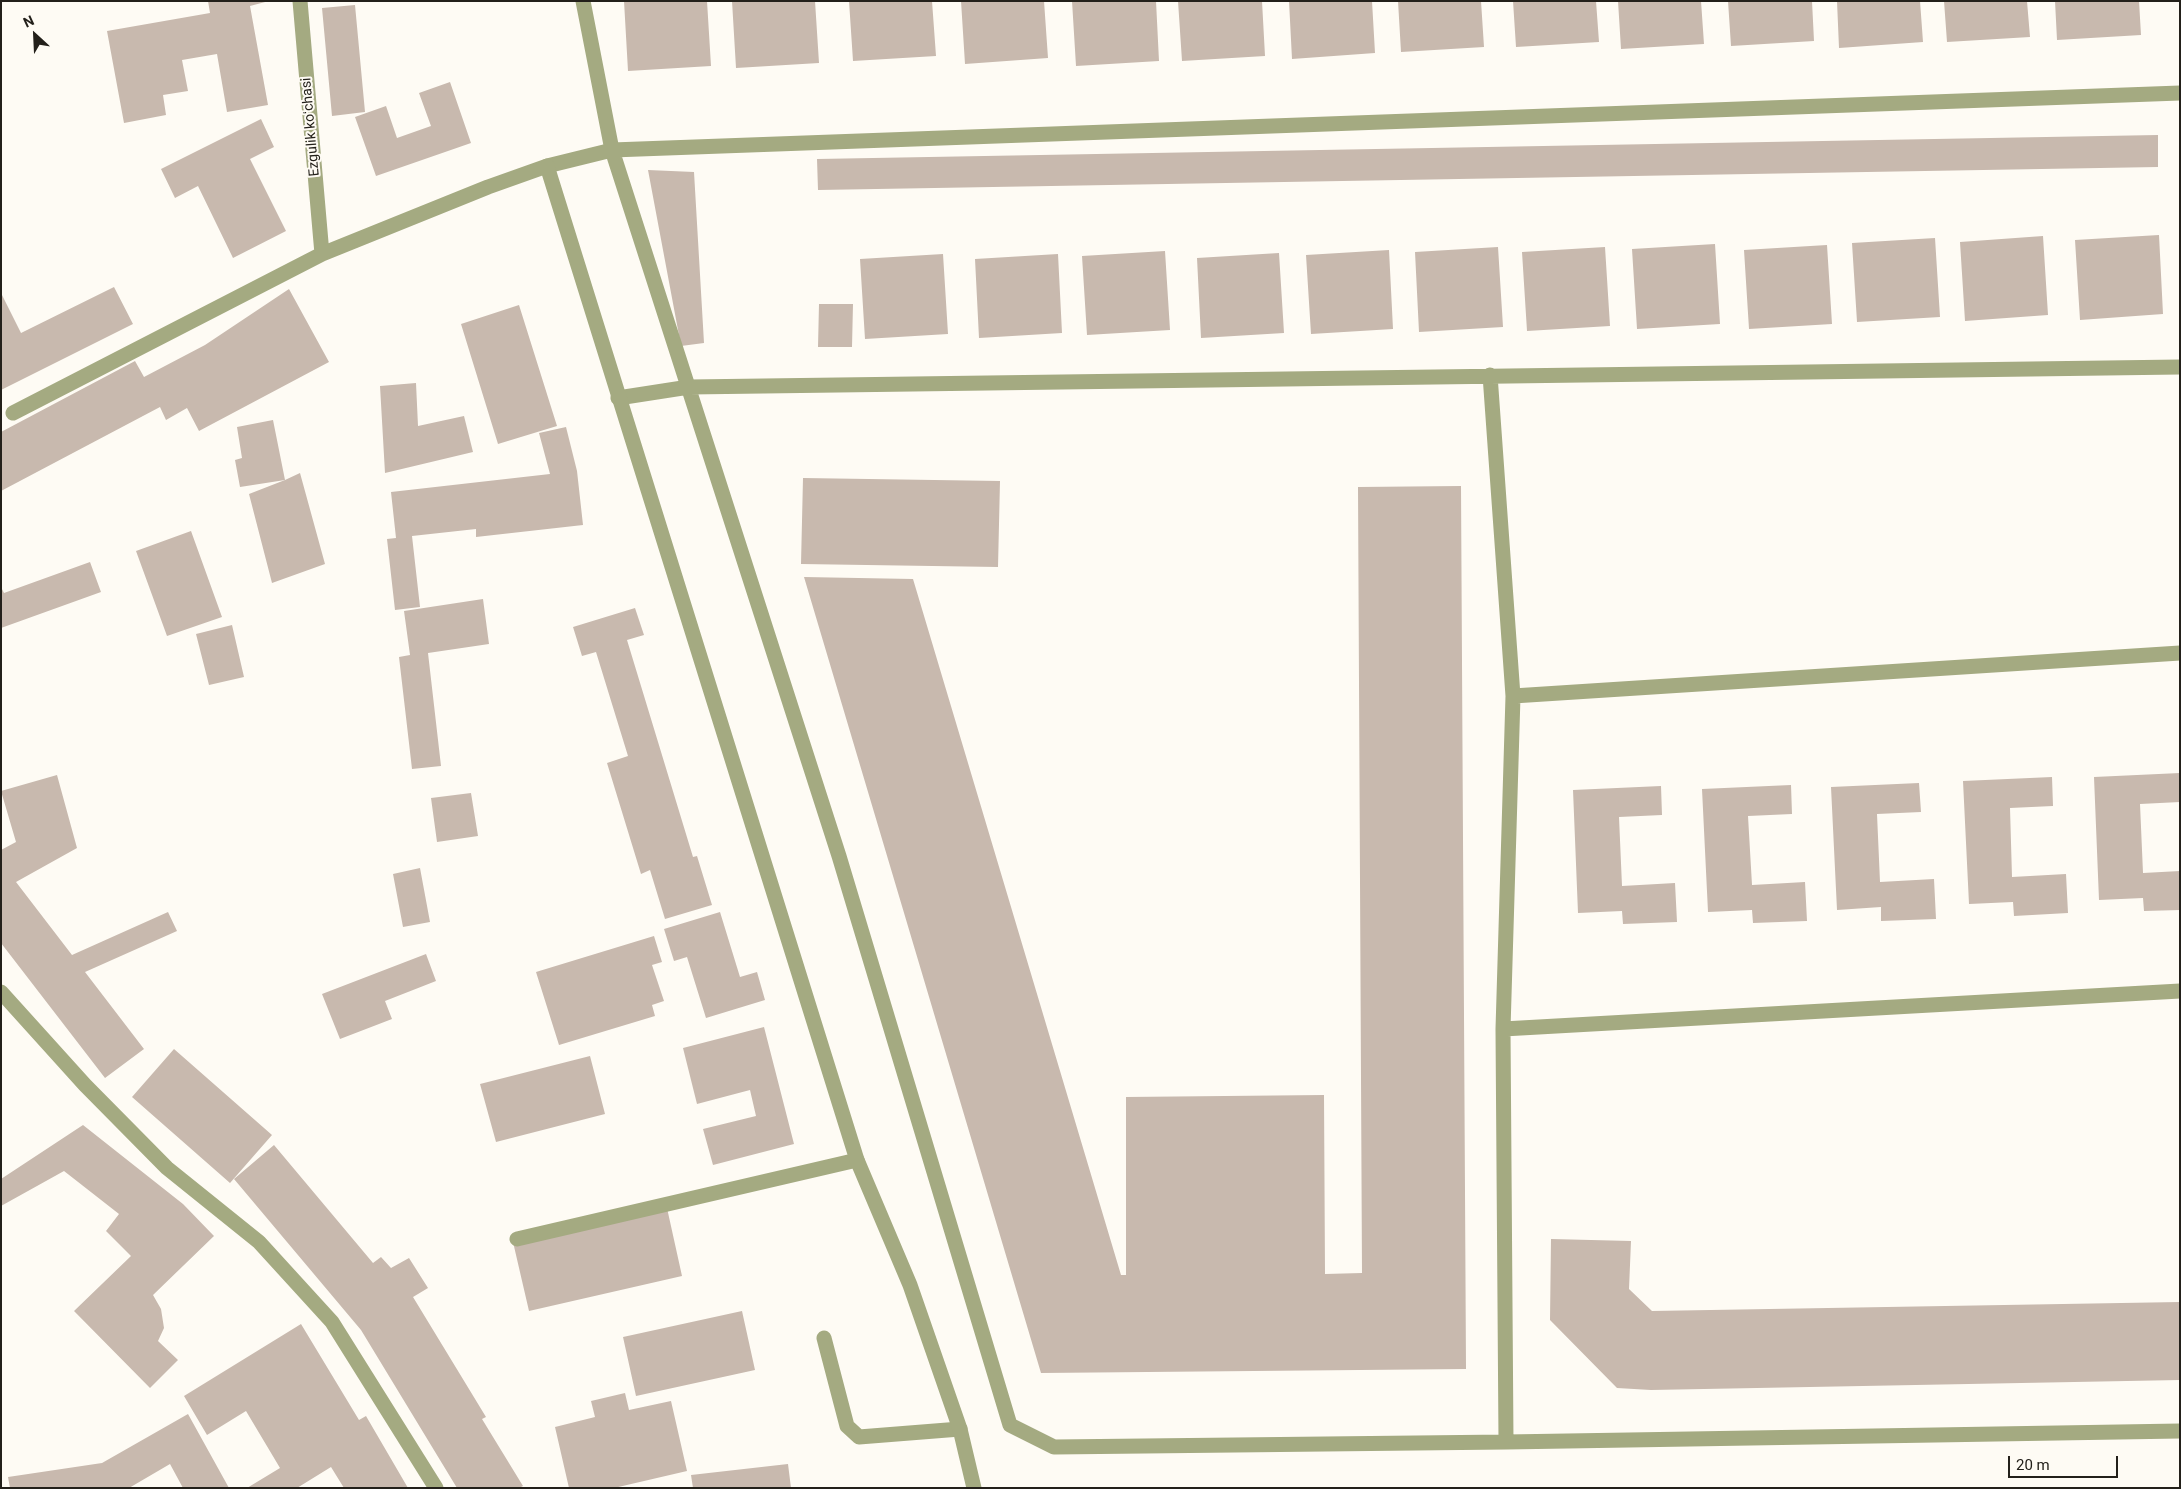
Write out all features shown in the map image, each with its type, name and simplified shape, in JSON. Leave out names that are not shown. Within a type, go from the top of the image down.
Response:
[{"type":"street","name":"Ezgulik koʻchasi","points":[[300,1],[322,254]]},
{"type":"street","points":[[583,1],[612,150],[839,856],[1010,1424],[1054,1447],[2180,1431]]},
{"type":"street","points":[[13,413],[322,254],[488,187],[547,166],[612,150],[2180,93]]},
{"type":"street","points":[[547,166],[857,1160],[910,1285],[960,1429],[974,1488]]},
{"type":"street","points":[[618,398],[689,387],[2180,366]]},
{"type":"street","points":[[1490,375],[1513,696],[1503,1029],[1506,1442]]},
{"type":"street","points":[[1513,696],[2180,653]]},
{"type":"street","points":[[1503,1029],[2180,991]]},
{"type":"street","points":[[1,992],[85,1084],[167,1168],[259,1242],[332,1322],[436,1488]]},
{"type":"street","points":[[517,1239],[857,1160]]},
{"type":"street","points":[[824,1338],[847,1426],[859,1437],[960,1429]]},
{"type":"building","points":[[208,1],[269,1],[250,6],[268,105],[227,112],[217,54],[182,60],[188,91],[163,95],[166,115],[124,123],[107,31],[210,13]]},
{"type":"building","points":[[624,1],[707,1],[711,66],[628,71]]},
{"type":"building","points":[[732,1],[815,1],[819,63],[736,68]]},
{"type":"building","points":[[849,1],[932,1],[936,56],[853,61]]},
{"type":"building","points":[[961,1],[1044,1],[1048,58],[965,64]]},
{"type":"building","points":[[1072,1],[1156,1],[1159,61],[1076,66]]},
{"type":"building","points":[[1178,1],[1262,1],[1265,56],[1182,61]]},
{"type":"building","points":[[1289,1],[1372,1],[1375,53],[1292,59]]},
{"type":"building","points":[[1398,1],[1481,1],[1484,47],[1401,52]]},
{"type":"building","points":[[1513,1],[1596,1],[1599,42],[1516,47]]},
{"type":"building","points":[[1618,1],[1701,1],[1704,44],[1621,49]]},
{"type":"building","points":[[1728,1],[1812,1],[1814,41],[1731,46]]},
{"type":"building","points":[[1837,1],[1920,1],[1923,42],[1839,48]]},
{"type":"building","points":[[1944,1],[2027,1],[2030,37],[1947,42]]},
{"type":"building","points":[[2055,1],[2139,1],[2141,35],[2057,40]]},
{"type":"building","points":[[355,5],[365,112],[332,116],[322,8]]},
{"type":"building","points":[[450,82],[471,143],[376,176],[355,117],[386,106],[397,138],[431,126],[419,93]]},
{"type":"building","points":[[261,119],[274,147],[250,159],[286,231],[233,258],[198,186],[175,198],[161,169]]},
{"type":"building","points":[[2158,135],[2158,167],[818,190],[817,159]]},
{"type":"building","points":[[648,170],[694,172],[704,343],[681,346]]},
{"type":"building","points":[[2159,235],[2163,314],[2080,320],[2075,240]]},
{"type":"building","points":[[2043,236],[2048,315],[1965,321],[1960,242]]},
{"type":"building","points":[[1935,238],[1940,317],[1857,322],[1852,243]]},
{"type":"building","points":[[1715,244],[1720,324],[1637,329],[1632,249]]},
{"type":"building","points":[[1827,245],[1832,324],[1749,329],[1744,250]]},
{"type":"building","points":[[1498,247],[1503,327],[1419,332],[1415,252]]},
{"type":"building","points":[[1605,247],[1610,326],[1527,331],[1522,252]]},
{"type":"building","points":[[1389,250],[1393,329],[1311,334],[1306,255]]},
{"type":"building","points":[[1165,251],[1170,330],[1087,335],[1082,256]]},
{"type":"building","points":[[1279,253],[1284,333],[1201,338],[1197,258]]},
{"type":"building","points":[[943,254],[948,334],[865,339],[860,259]]},
{"type":"building","points":[[1058,254],[1062,333],[979,338],[975,259]]},
{"type":"building","points":[[114,287],[133,324],[1,390],[1,293],[21,333]]},
{"type":"building","points":[[289,289],[329,362],[199,431],[187,408],[166,420],[160,407],[1,491],[1,432],[135,361],[144,377],[205,345]]},
{"type":"building","points":[[819,304],[853,304],[852,347],[818,347]]},
{"type":"building","points":[[519,305],[557,426],[498,444],[461,324]]},
{"type":"building","points":[[416,383],[418,426],[464,416],[473,452],[385,473],[380,386]]},
{"type":"building","points":[[273,420],[285,480],[240,487],[235,460],[242,458],[237,427]]},
{"type":"building","points":[[566,427],[577,471],[583,525],[476,537],[476,529],[412,536],[420,607],[395,610],[387,539],[396,538],[391,492],[550,474],[539,433]]},
{"type":"building","points":[[300,473],[325,564],[272,583],[249,494]]},
{"type":"building","points":[[803,478],[1000,481],[998,567],[801,564]]},
{"type":"building","points":[[1461,486],[1466,1369],[1041,1373],[804,577],[913,579],[1121,1275],[1126,1275],[1126,1097],[1324,1095],[1325,1274],[1362,1273],[1358,487]]},
{"type":"building","points":[[191,531],[222,617],[167,636],[136,551]]},
{"type":"building","points":[[90,562],[101,592],[1,628],[1,587],[4,593]]},
{"type":"building","points":[[483,599],[489,644],[428,653],[441,766],[412,769],[399,657],[410,655],[404,611]]},
{"type":"building","points":[[635,608],[644,635],[627,640],[693,857],[697,856],[712,905],[665,919],[650,870],[641,874],[607,763],[628,756],[596,652],[582,656],[573,627]]},
{"type":"building","points":[[232,625],[244,677],[209,685],[196,634]]},
{"type":"building","points":[[2180,773],[2180,802],[2140,804],[2143,873],[2180,871],[2180,910],[2144,911],[2143,898],[2099,900],[2094,777]]},
{"type":"building","points":[[57,775],[77,848],[16,882],[72,955],[168,912],[177,931],[85,972],[144,1049],[105,1078],[1,943],[1,850],[16,842],[1,791]]},
{"type":"building","points":[[2052,777],[2053,806],[2010,808],[2012,877],[2066,874],[2068,913],[2014,916],[2013,902],[1969,904],[1963,781]]},
{"type":"building","points":[[1919,783],[1921,812],[1877,814],[1880,882],[1934,879],[1936,919],[1881,921],[1881,907],[1837,910],[1831,787]]},
{"type":"building","points":[[1791,785],[1792,814],[1748,816],[1752,885],[1805,882],[1807,921],[1753,923],[1752,910],[1708,912],[1702,789]]},
{"type":"building","points":[[1661,786],[1662,815],[1619,817],[1622,886],[1675,883],[1677,922],[1623,924],[1622,911],[1578,913],[1573,790]]},
{"type":"building","points":[[471,793],[478,836],[437,842],[431,798]]},
{"type":"building","points":[[420,868],[430,922],[403,927],[393,874]]},
{"type":"building","points":[[720,912],[740,977],[757,972],[765,1000],[706,1018],[687,957],[674,961],[664,929]]},
{"type":"building","points":[[654,936],[662,962],[652,965],[664,1001],[652,1005],[655,1016],[559,1045],[536,972]]},
{"type":"building","points":[[426,954],[436,981],[385,1001],[392,1019],[340,1039],[322,994]]},
{"type":"building","points":[[764,1027],[794,1144],[713,1165],[703,1129],[756,1116],[750,1090],[697,1104],[683,1048]]},
{"type":"building","points":[[174,1049],[272,1135],[230,1183],[132,1097]]},
{"type":"building","points":[[590,1056],[605,1114],[496,1142],[480,1084]]},
{"type":"building","points":[[83,1125],[183,1204],[214,1236],[153,1295],[161,1309],[164,1328],[158,1341],[178,1360],[150,1388],[74,1311],[131,1256],[106,1231],[119,1214],[64,1171],[1,1206],[1,1179]]},
{"type":"building","points":[[274,1145],[373,1263],[381,1257],[391,1268],[409,1258],[428,1288],[413,1297],[486,1417],[482,1419],[523,1486],[519,1488],[457,1488],[361,1330],[234,1179]]},
{"type":"building","points":[[667,1208],[682,1276],[529,1311],[513,1242]]},
{"type":"building","points":[[1551,1239],[1631,1241],[1629,1289],[1652,1311],[2180,1302],[2180,1380],[1651,1390],[1617,1388],[1550,1320]]},
{"type":"building","points":[[742,1311],[755,1370],[636,1396],[623,1337]]},
{"type":"building","points":[[301,1324],[359,1420],[366,1416],[408,1488],[344,1488],[331,1467],[297,1488],[247,1488],[280,1468],[246,1411],[207,1435],[184,1396]]},
{"type":"building","points":[[625,1393],[629,1410],[671,1401],[687,1471],[614,1488],[569,1488],[555,1427],[595,1417],[591,1401]]},
{"type":"building","points":[[188,1414],[229,1488],[183,1488],[170,1464],[129,1488],[10,1488],[8,1477],[102,1463]]},
{"type":"building","points":[[788,1464],[791,1488],[693,1488],[691,1475]]}]
